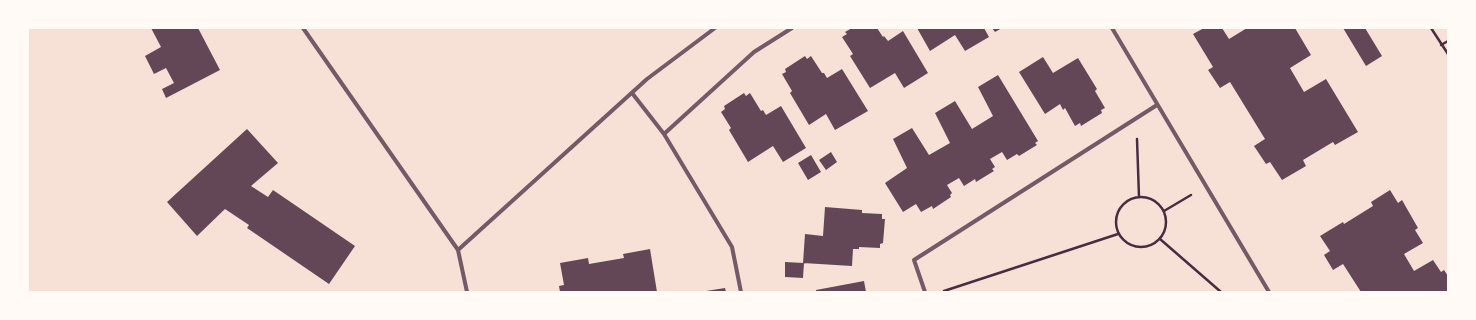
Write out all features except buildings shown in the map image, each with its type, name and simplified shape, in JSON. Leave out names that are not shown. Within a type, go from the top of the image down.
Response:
[{"type":"street","points":[[303,28],[458,250],[466,292]]},
{"type":"street","points":[[458,250],[647,79],[715,28]]},
{"type":"street","points":[[664,134],[754,52],[792,28]]},
{"type":"street","points":[[1112,28],[1156,105],[1268,292]]},
{"type":"street","points":[[632,93],[664,134],[732,246],[741,292]]},
{"type":"street","points":[[925,292],[914,260],[1156,105]]},
{"type":"path","points":[[1431,28],[1448,54]]},
{"type":"path","points":[[1442,44],[1448,41]]},
{"type":"path","points":[[1136,118],[1138,197]]},
{"type":"path","points":[[1164,211],[1205,186]]},
{"type":"path","points":[[1147,197],[1155,201],[1164,211],[1166,223],[1164,232],[1160,239],[1154,244],[1146,247],[1130,245],[1123,241],[1118,234],[1115,218],[1118,210],[1130,199],[1147,197]]},
{"type":"path","points":[[942,292],[1118,234]]},
{"type":"path","points":[[1160,239],[1221,292]]}]
